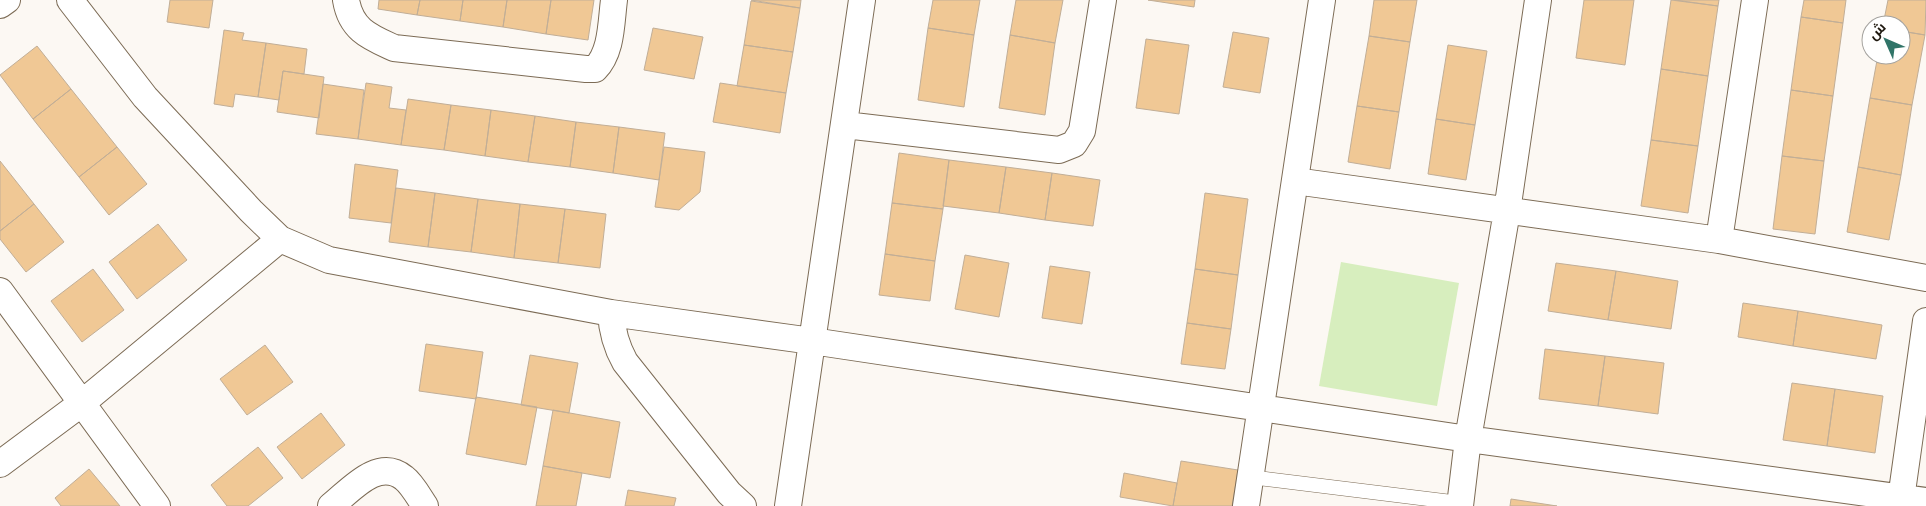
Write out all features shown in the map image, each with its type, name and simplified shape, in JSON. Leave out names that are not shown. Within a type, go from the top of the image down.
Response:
[{"type":"street","points":[[0,5],[7,0]]},
{"type":"street","points":[[70,0],[145,97],[251,211],[280,239],[329,260],[611,313],[812,341],[1468,439],[1909,501],[1926,321]]},
{"type":"street","points":[[346,0],[348,10],[358,28],[394,48],[586,69],[595,68],[603,61],[607,51],[614,0]]},
{"type":"street","points":[[788,506],[862,0]]},
{"type":"street","points":[[844,125],[1059,150],[1074,144],[1082,131],[1103,0]]},
{"type":"street","points":[[1246,506],[1322,0]]},
{"type":"street","points":[[1460,505],[1468,439],[1507,211],[1538,0]]},
{"type":"street","points":[[1718,240],[1755,0]]},
{"type":"street","points":[[1295,181],[1718,240],[1926,278]]},
{"type":"street","points":[[0,464],[82,403],[280,239]]},
{"type":"street","points":[[0,290],[157,506]]},
{"type":"street","points":[[611,313],[612,330],[617,347],[625,362],[728,494],[743,506]]},
{"type":"street","points":[[331,506],[373,472],[389,470],[404,478],[425,506]]},
{"type":"lane","points":[[1250,477],[1460,505]]},
{"type":"green space","points":[[1341,262],[1459,283],[1437,406],[1319,386]]},
{"type":"building","points":[[170,0],[213,0],[209,28],[167,22]]},
{"type":"building","points":[[379,0],[420,0],[417,15],[378,9]]},
{"type":"building","points":[[420,0],[463,0],[460,21],[417,15]]},
{"type":"building","points":[[463,0],[507,0],[503,27],[460,21]]},
{"type":"building","points":[[507,0],[551,0],[546,34],[503,27]]},
{"type":"building","points":[[551,0],[594,0],[588,40],[546,34]]},
{"type":"building","points":[[751,0],[801,0],[800,8]]},
{"type":"building","points":[[933,0],[980,0],[974,35],[928,28]]},
{"type":"building","points":[[1016,0],[1063,0],[1055,43],[1010,35]]},
{"type":"building","points":[[1148,0],[1195,0],[1194,7]]},
{"type":"building","points":[[1374,0],[1417,0],[1410,42],[1369,36]]},
{"type":"building","points":[[1584,0],[1634,0],[1625,65],[1576,58]]},
{"type":"building","points":[[1671,0],[1718,6],[1708,76],[1661,69]]},
{"type":"building","points":[[1675,0],[1719,0],[1718,6]]},
{"type":"building","points":[[1804,0],[1846,0],[1843,23],[1801,17]]},
{"type":"building","points":[[1888,0],[1926,0],[1925,35],[1911,33],[1911,15],[1885,15]]},
{"type":"building","points":[[751,1],[800,8],[793,52],[744,45]]},
{"type":"building","points":[[1801,17],[1843,23],[1833,96],[1791,90]]},
{"type":"building","points":[[653,28],[703,37],[694,79],[644,70]]},
{"type":"building","points":[[928,28],[974,35],[964,107],[918,100]]},
{"type":"building","points":[[224,30],[244,33],[242,40],[266,43],[258,97],[235,94],[233,107],[214,104]]},
{"type":"building","points":[[1233,32],[1269,38],[1260,93],[1223,87]]},
{"type":"building","points":[[1911,33],[1925,35],[1912,105],[1870,98],[1876,65],[1911,65]]},
{"type":"building","points":[[1010,35],[1055,43],[1045,115],[999,108]]},
{"type":"building","points":[[1369,36],[1410,42],[1399,112],[1357,106]]},
{"type":"building","points":[[1146,39],[1189,45],[1179,114],[1136,108]]},
{"type":"building","points":[[266,43],[307,49],[304,74],[283,71],[279,100],[258,97]]},
{"type":"building","points":[[744,45],[793,52],[786,93],[737,86]]},
{"type":"building","points":[[1448,45],[1487,51],[1475,125],[1436,119]]},
{"type":"building","points":[[37,46],[71,89],[33,119],[0,75]]},
{"type":"building","points":[[1661,69],[1708,76],[1698,146],[1651,140]]},
{"type":"building","points":[[283,71],[324,77],[319,118],[277,112]]},
{"type":"building","points":[[366,83],[392,87],[389,108],[406,110],[401,145],[358,139]]},
{"type":"building","points":[[720,83],[786,93],[780,133],[713,122]]},
{"type":"building","points":[[323,84],[364,90],[358,139],[316,134]]},
{"type":"building","points":[[71,89],[117,147],[79,177],[33,119]]},
{"type":"building","points":[[1791,90],[1833,96],[1824,161],[1782,156]]},
{"type":"building","points":[[1870,98],[1912,105],[1901,175],[1858,167]]},
{"type":"building","points":[[408,99],[451,105],[444,150],[401,145]]},
{"type":"building","points":[[451,105],[491,110],[485,156],[444,150]]},
{"type":"building","points":[[1357,106],[1399,112],[1390,169],[1348,162]]},
{"type":"building","points":[[491,110],[535,116],[528,162],[485,156]]},
{"type":"building","points":[[535,116],[576,122],[570,167],[528,162]]},
{"type":"building","points":[[1436,119],[1475,125],[1466,180],[1428,174]]},
{"type":"building","points":[[576,122],[619,127],[613,173],[570,167]]},
{"type":"building","points":[[619,127],[665,133],[659,180],[613,173]]},
{"type":"building","points":[[1651,140],[1698,146],[1688,213],[1641,206]]},
{"type":"building","points":[[117,147],[147,184],[109,215],[79,177]]},
{"type":"building","points":[[664,147],[705,152],[700,192],[679,210],[655,207]]},
{"type":"building","points":[[899,153],[949,160],[943,209],[892,203]]},
{"type":"building","points":[[1782,156],[1824,161],[1815,234],[1773,229]]},
{"type":"building","points":[[949,160],[1006,167],[999,213],[943,206]]},
{"type":"building","points":[[0,161],[34,204],[0,231]]},
{"type":"building","points":[[355,164],[398,170],[391,223],[349,218]]},
{"type":"building","points":[[1006,167],[1052,173],[1045,220],[999,213]]},
{"type":"building","points":[[1858,167],[1901,175],[1889,240],[1847,232]]},
{"type":"building","points":[[1052,173],[1100,180],[1093,226],[1045,220]]},
{"type":"building","points":[[396,188],[435,193],[428,247],[389,242]]},
{"type":"building","points":[[435,193],[478,199],[471,252],[428,247]]},
{"type":"building","points":[[1205,193],[1248,199],[1238,275],[1195,269]]},
{"type":"building","points":[[478,199],[520,204],[514,258],[471,252]]},
{"type":"building","points":[[892,203],[943,209],[935,261],[885,254]]},
{"type":"building","points":[[34,204],[64,242],[26,272],[0,239],[0,231]]},
{"type":"building","points":[[520,204],[565,209],[558,263],[514,258]]},
{"type":"building","points":[[565,209],[606,214],[600,268],[558,263]]},
{"type":"building","points":[[158,224],[187,260],[137,299],[109,262]]},
{"type":"building","points":[[885,254],[935,261],[930,301],[879,295]]},
{"type":"building","points":[[965,255],[1009,263],[999,317],[955,309]]},
{"type":"building","points":[[1556,263],[1616,271],[1608,320],[1548,311]]},
{"type":"building","points":[[1050,266],[1090,272],[1082,324],[1042,318]]},
{"type":"building","points":[[93,269],[124,310],[82,342],[51,301]]},
{"type":"building","points":[[1195,269],[1238,275],[1231,329],[1187,323]]},
{"type":"building","points":[[1616,271],[1678,281],[1671,329],[1608,320]]},
{"type":"building","points":[[1743,303],[1798,311],[1793,346],[1738,337]]},
{"type":"building","points":[[1798,311],[1882,325],[1876,359],[1793,346]]},
{"type":"building","points":[[1187,323],[1231,329],[1225,369],[1181,364]]},
{"type":"building","points":[[426,344],[483,352],[476,399],[419,391]]},
{"type":"building","points":[[265,345],[293,382],[247,415],[220,379]]},
{"type":"building","points":[[1545,349],[1605,356],[1598,406],[1539,399]]},
{"type":"building","points":[[530,355],[578,363],[569,413],[521,405]]},
{"type":"building","points":[[1605,356],[1664,363],[1658,414],[1598,406]]},
{"type":"building","points":[[1792,383],[1835,389],[1827,446],[1783,440]]},
{"type":"building","points":[[1835,389],[1883,396],[1875,453],[1827,446]]},
{"type":"building","points":[[476,397],[537,407],[526,465],[466,454]]},
{"type":"building","points":[[553,410],[620,422],[610,478],[543,466]]},
{"type":"building","points":[[321,413],[345,445],[302,479],[277,447]]},
{"type":"building","points":[[258,447],[283,478],[248,506],[227,506],[211,485]]},
{"type":"building","points":[[1181,461],[1238,470],[1232,506],[1173,506]]},
{"type":"building","points":[[543,466],[582,473],[576,506],[536,506]]},
{"type":"building","points":[[89,469],[120,506],[61,506],[55,498]]},
{"type":"building","points":[[1124,473],[1177,483],[1173,506],[1120,497]]},
{"type":"building","points":[[628,490],[676,498],[674,506],[625,506]]},
{"type":"building","points":[[1511,499],[1557,506],[1510,506]]}]
